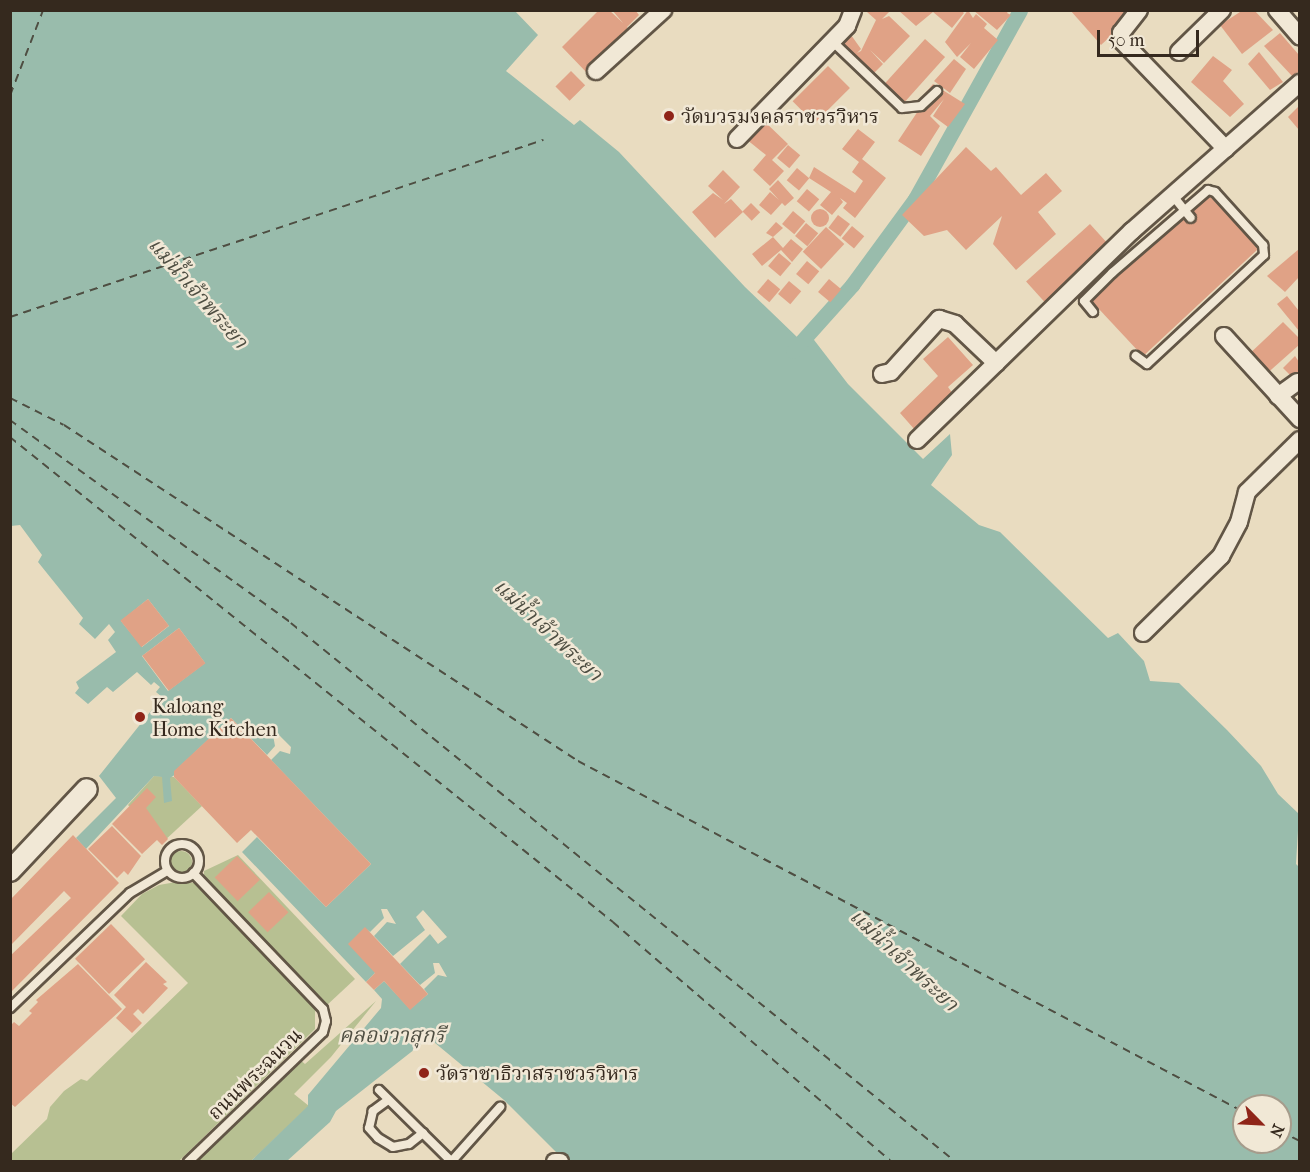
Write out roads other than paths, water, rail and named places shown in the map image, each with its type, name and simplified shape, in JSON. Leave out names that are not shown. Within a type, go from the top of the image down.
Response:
[{"type":"street","points":[[596,71],[663,10]]},
{"type":"street","points":[[737,139],[847,26],[853,10]]},
{"type":"street","points":[[1139,10],[1121,33],[1121,40],[1226,149]]},
{"type":"street","points":[[1179,52],[1222,10]]},
{"type":"street","points":[[1277,10],[1299,36]]},
{"type":"street","points":[[917,440],[1167,200],[1299,83]]},
{"type":"street","points":[[882,374],[891,372],[939,319],[955,324],[996,363]]},
{"type":"street","points":[[1224,336],[1299,419]]},
{"type":"street","points":[[1278,396],[1297,382]]},
{"type":"street","points":[[1143,633],[1221,556],[1239,522],[1247,492],[1299,440]]},
{"type":"street","points":[[13,863],[87,789]]},
{"type":"lane","points":[[832,41],[902,108],[921,105],[937,91]]},
{"type":"lane","points":[[1093,312],[1084,301],[1115,275],[1184,209],[1208,190],[1214,190],[1265,252],[1147,364],[1136,356]]},
{"type":"lane","points":[[1167,200],[1184,209],[1191,218]]},
{"type":"lane","points":[[1167,200],[1173,219]]},
{"type":"lane","points":[[183,844],[196,853],[198,864],[193,873],[183,878],[167,871],[165,860],[169,850],[183,844]]},
{"type":"lane","points":[[10,1008],[130,893],[167,871]]},
{"type":"lane","name":"ถนนพระฉนวน","points":[[188,1161],[322,1032],[326,1021],[323,1009],[193,873]]},
{"type":"lane","points":[[379,1090],[451,1161],[500,1107]]},
{"type":"lane","points":[[388,1100],[374,1111],[369,1128],[378,1138],[393,1147],[409,1144],[423,1133]]},
{"type":"water","points":[[10,11],[515,11],[538,35],[506,71],[574,125],[580,120],[619,152],[745,287],[797,337],[811,336],[848,384],[923,459],[950,434],[952,455],[931,485],[979,525],[1000,532],[1108,638],[1118,633],[1144,661],[1150,681],[1179,683],[1261,766],[1278,794],[1299,814],[1296,864],[1300,868],[1299,1161],[565,1161],[504,1100],[429,1038],[336,1111],[330,1122],[287,1161],[251,1161],[308,1106],[308,1095],[381,1008],[382,999],[374,990],[384,981],[410,1009],[428,994],[424,989],[438,975],[447,977],[439,963],[433,963],[435,973],[420,985],[400,964],[430,934],[438,944],[447,937],[423,910],[416,917],[425,930],[393,956],[374,936],[387,922],[396,924],[387,909],[381,909],[384,918],[370,932],[365,928],[375,973],[366,982],[242,852],[257,837],[326,907],[371,864],[271,760],[280,751],[290,754],[291,747],[280,736],[273,735],[275,746],[267,755],[231,718],[170,778],[172,801],[164,803],[162,777],[154,776],[86,849],[76,838],[116,798],[99,776],[162,697],[156,692],[160,687],[154,682],[151,685],[137,672],[113,692],[107,687],[88,704],[75,693],[79,688],[76,682],[116,652],[108,640],[115,632],[109,624],[95,639],[79,624],[83,618],[38,562],[42,555],[20,525],[11,526]],"holes":[[[148,599],[169,626],[142,647],[121,621]],[[179,628],[205,663],[168,691],[142,656]]]},
{"type":"waterway","points":[[793,351],[852,285],[915,199],[1020,10]]},
{"type":"place","name":"วัดบวรมงคลราชวรวิหาร","points":[[669,116]]},
{"type":"place","name":"Kaloang Home Kitchen","points":[[140,717]]},
{"type":"place","name":"วัดราชาธิวาสราชวรวิหาร","points":[[424,1073]]},
{"type":"water label","name":"แม่น้ำเจ้าพระยา","points":[[198,293]]},
{"type":"water label","name":"แม่น้ำเจ้าพระยา","points":[[548,630]]},
{"type":"water label","name":"แม่น้ำเจ้าพระยา","points":[[904,960]]},
{"type":"water label","name":"คลองวาสุกรี","points":[[392,1035]]}]
